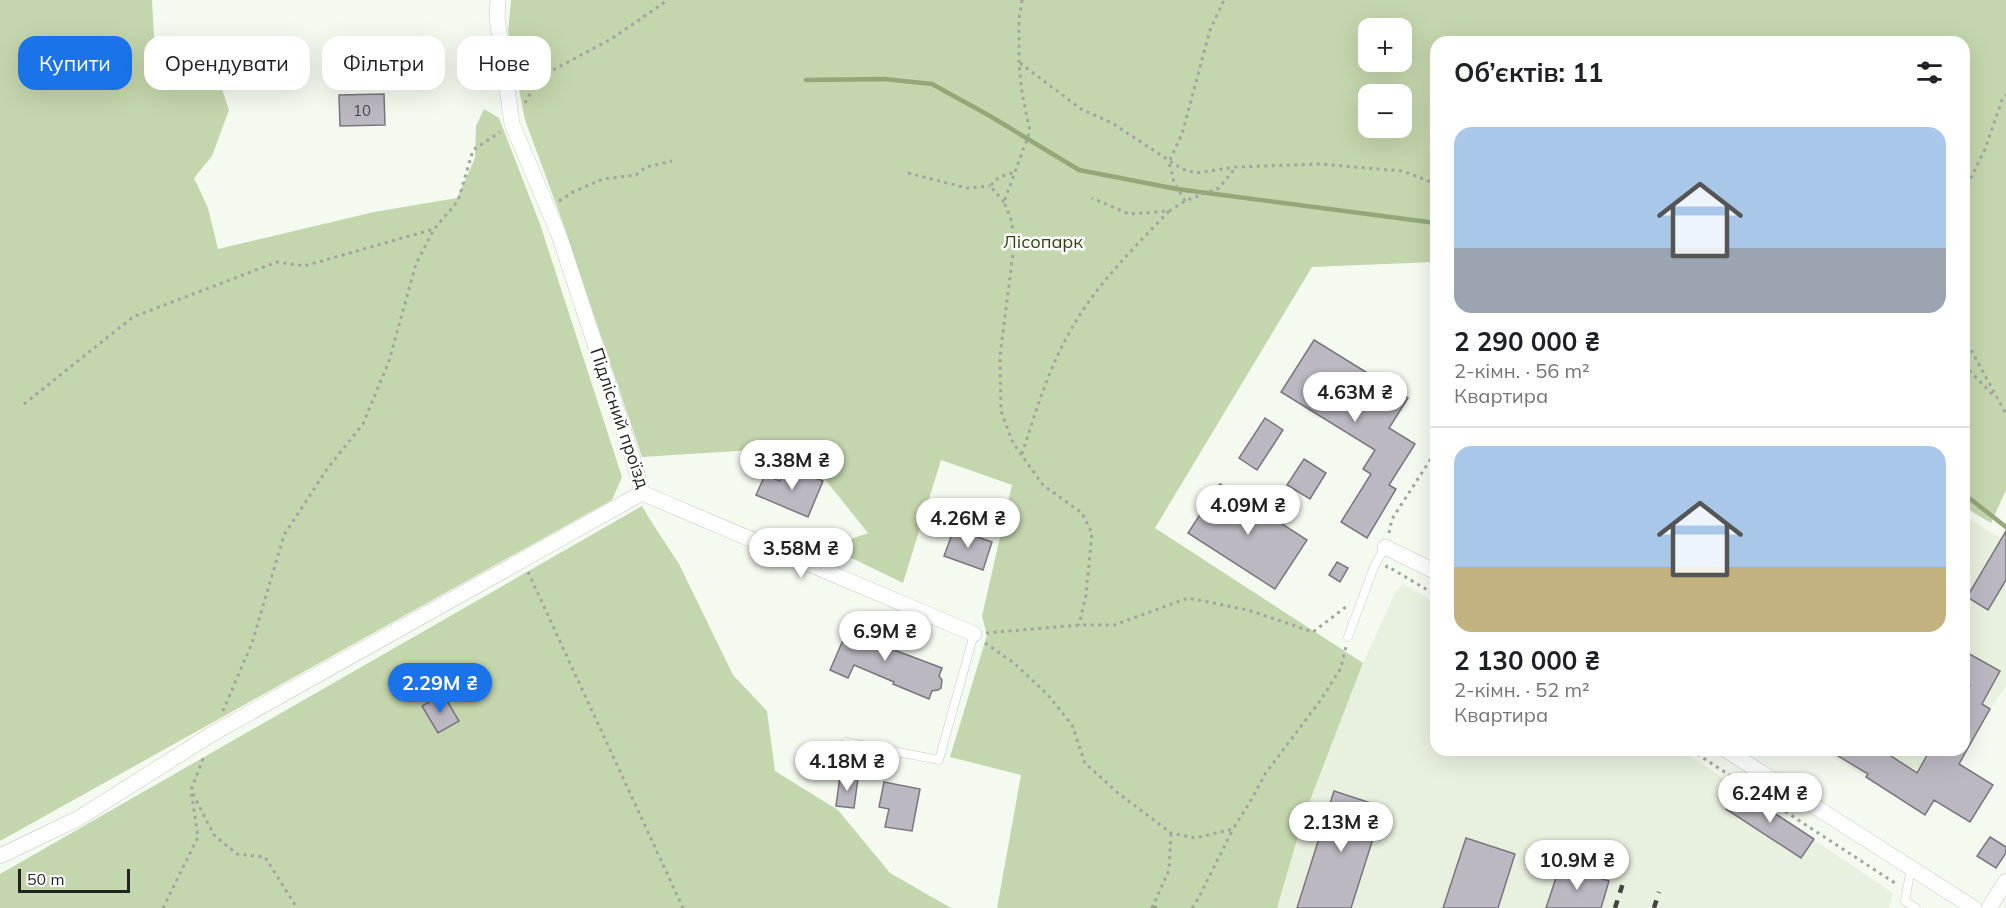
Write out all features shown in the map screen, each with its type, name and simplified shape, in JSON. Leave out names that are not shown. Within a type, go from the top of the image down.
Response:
[{"type":"street","name":"Підлісний проїзд","points":[[498,0],[496,18],[512,124],[559,236],[634,462],[642,493],[974,634]]},
{"type":"street","points":[[0,856],[80,818],[212,734],[642,493]]},
{"type":"street","points":[[1385,547],[1430,570]]},
{"type":"street","points":[[1735,756],[1974,908]]},
{"type":"street","points":[[1989,908],[2006,881]]},
{"type":"lane","points":[[1348,637],[1374,567],[1385,547]]},
{"type":"lane","points":[[846,742],[939,760],[974,634]]},
{"type":"lane","points":[[1911,868],[1905,901],[1916,908]]},
{"type":"path","points":[[163,908],[198,837],[191,790],[212,734],[252,643],[284,535],[327,469],[363,424],[388,361],[416,264],[434,229],[458,201],[473,150],[512,124],[540,76],[610,39],[668,0]]},
{"type":"path","points":[[1004,202],[1030,131],[1022,93],[1019,63],[1019,21],[1022,0]]},
{"type":"path","points":[[1185,201],[1174,182],[1168,162],[1182,134],[1210,30],[1224,0]]},
{"type":"path","points":[[1019,63],[1081,109],[1112,123],[1168,162],[1182,169],[1196,172],[1236,167],[1320,164],[1403,171],[1430,182]]},
{"type":"path","points":[[1970,180],[2006,95]]},
{"type":"path","points":[[548,208],[573,192],[603,179],[636,175],[646,167],[672,160]]},
{"type":"path","points":[[1022,454],[1047,378],[1068,333],[1108,275],[1169,211],[1185,201],[1219,188],[1236,167]]},
{"type":"path","points":[[908,173],[967,188],[990,186],[999,177],[1015,172]]},
{"type":"path","points":[[990,186],[1004,202],[1012,222],[1014,246],[1000,356],[1001,411],[1013,443],[1043,485],[1082,513],[1092,533],[1086,595],[1079,625]]},
{"type":"path","points":[[1092,198],[1129,214],[1169,211]]},
{"type":"path","points":[[24,404],[133,317],[277,262],[304,266],[434,229]]},
{"type":"path","points":[[1970,348],[2006,414]]},
{"type":"path","points":[[1970,371],[1997,399]]},
{"type":"path","points":[[1385,547],[1392,519],[1430,460]]},
{"type":"path","points":[[524,561],[683,908]]},
{"type":"path","points":[[974,634],[1079,625],[1114,626],[1188,598],[1248,610],[1313,633],[1366,590],[1387,566],[1430,591]]},
{"type":"path","points":[[974,634],[1014,663],[1048,695],[1072,725],[1085,763],[1118,793],[1171,833],[1195,838],[1233,829]]},
{"type":"path","points":[[1191,908],[1265,774],[1320,701],[1341,668],[1348,637]]},
{"type":"path","points":[[1700,756],[1908,891]]},
{"type":"path","points":[[191,790],[214,835],[237,854],[265,857],[297,908]]},
{"type":"path","points":[[1152,908],[1169,870],[1171,833]]},
{"type":"shaded area","points":[[1970,520],[2006,541],[2006,685],[1970,743]]},
{"type":"shaded area","points":[[1403,584],[1430,600],[1430,756],[1690,756],[1893,893],[1889,908],[1277,908],[1304,816],[1363,663],[1396,591]]},
{"type":"shaded area","points":[[1832,756],[1962,756],[1925,815]]},
{"type":"green space","points":[[0,0],[152,0],[154,36],[144,36],[144,90],[222,90],[229,110],[212,156],[194,178],[208,208],[218,249],[374,212],[457,198],[475,158],[476,126],[484,109],[499,118],[540,224],[622,477],[612,500],[0,841]]},
{"type":"green space","name":"Лісопарк","points":[[511,0],[2006,0],[2006,490],[1991,523],[1970,511],[1970,36],[1430,36],[1430,262],[1312,267],[1155,528],[1363,663],[1304,816],[1277,908],[997,908],[1021,775],[950,757],[987,635],[982,616],[1012,485],[941,460],[903,583],[829,547],[868,533],[799,447],[642,457],[559,212],[525,120],[519,90],[551,90],[551,36],[509,36]]},
{"type":"green space","points":[[642,506],[679,564],[733,675],[767,711],[775,771],[838,810],[890,873],[951,908],[0,908],[0,874]]},
{"type":"building","points":[[384,94],[385,125],[340,126],[339,95]]},
{"type":"building","points":[[1314,340],[1408,398],[1389,428],[1415,444],[1389,485],[1396,489],[1367,538],[1341,522],[1371,474],[1363,469],[1375,450],[1281,392]]},
{"type":"building","points":[[1265,418],[1283,430],[1257,470],[1239,458]]},
{"type":"building","points":[[1304,459],[1326,473],[1310,499],[1287,485]]},
{"type":"building","points":[[786,466],[823,481],[808,517],[756,495],[765,475],[780,481]]},
{"type":"building","points":[[1220,484],[1307,540],[1275,589],[1188,533]]},
{"type":"building","points":[[954,529],[992,542],[983,570],[944,556]]},
{"type":"building","points":[[2006,531],[2006,580],[1988,610],[1970,599],[1970,592]]},
{"type":"building","points":[[1337,562],[1348,568],[1340,582],[1329,575]]},
{"type":"building","points":[[853,617],[871,625],[865,639],[942,668],[939,676],[942,680],[941,688],[932,691],[929,699],[854,665],[848,678],[830,670]]},
{"type":"building","points":[[1970,654],[2000,671],[1982,704],[1990,709],[1970,744]]},
{"type":"building","points":[[443,694],[459,721],[438,733],[422,706]]},
{"type":"building","points":[[1838,756],[1891,756],[1917,773],[1927,756],[1964,756],[1959,764],[1993,785],[1970,822],[1934,800],[1925,815],[1866,777],[1868,774]]},
{"type":"building","points":[[840,776],[858,778],[854,808],[836,806]]},
{"type":"building","points":[[884,782],[920,789],[912,831],[885,827],[889,809],[879,807]]},
{"type":"building","points":[[1739,790],[1814,839],[1801,858],[1726,809]]},
{"type":"building","points":[[1334,791],[1383,807],[1351,908],[1297,908]]},
{"type":"building","points":[[1990,837],[2006,847],[2006,853],[1996,868],[1977,856]]},
{"type":"building","points":[[1466,838],[1515,854],[1498,908],[1443,908]]},
{"type":"building","points":[[1560,866],[1609,881],[1601,908],[1546,908]]},
{"type":"waterway","points":[[806,80],[884,79],[932,84],[1079,170],[1177,189],[1430,222]]},
{"type":"waterway","points":[[1970,499],[2006,527]]},
{"type":"railway","points":[[1615,908],[1624,880]]},
{"type":"railway","points":[[1654,908],[1659,892]]}]
